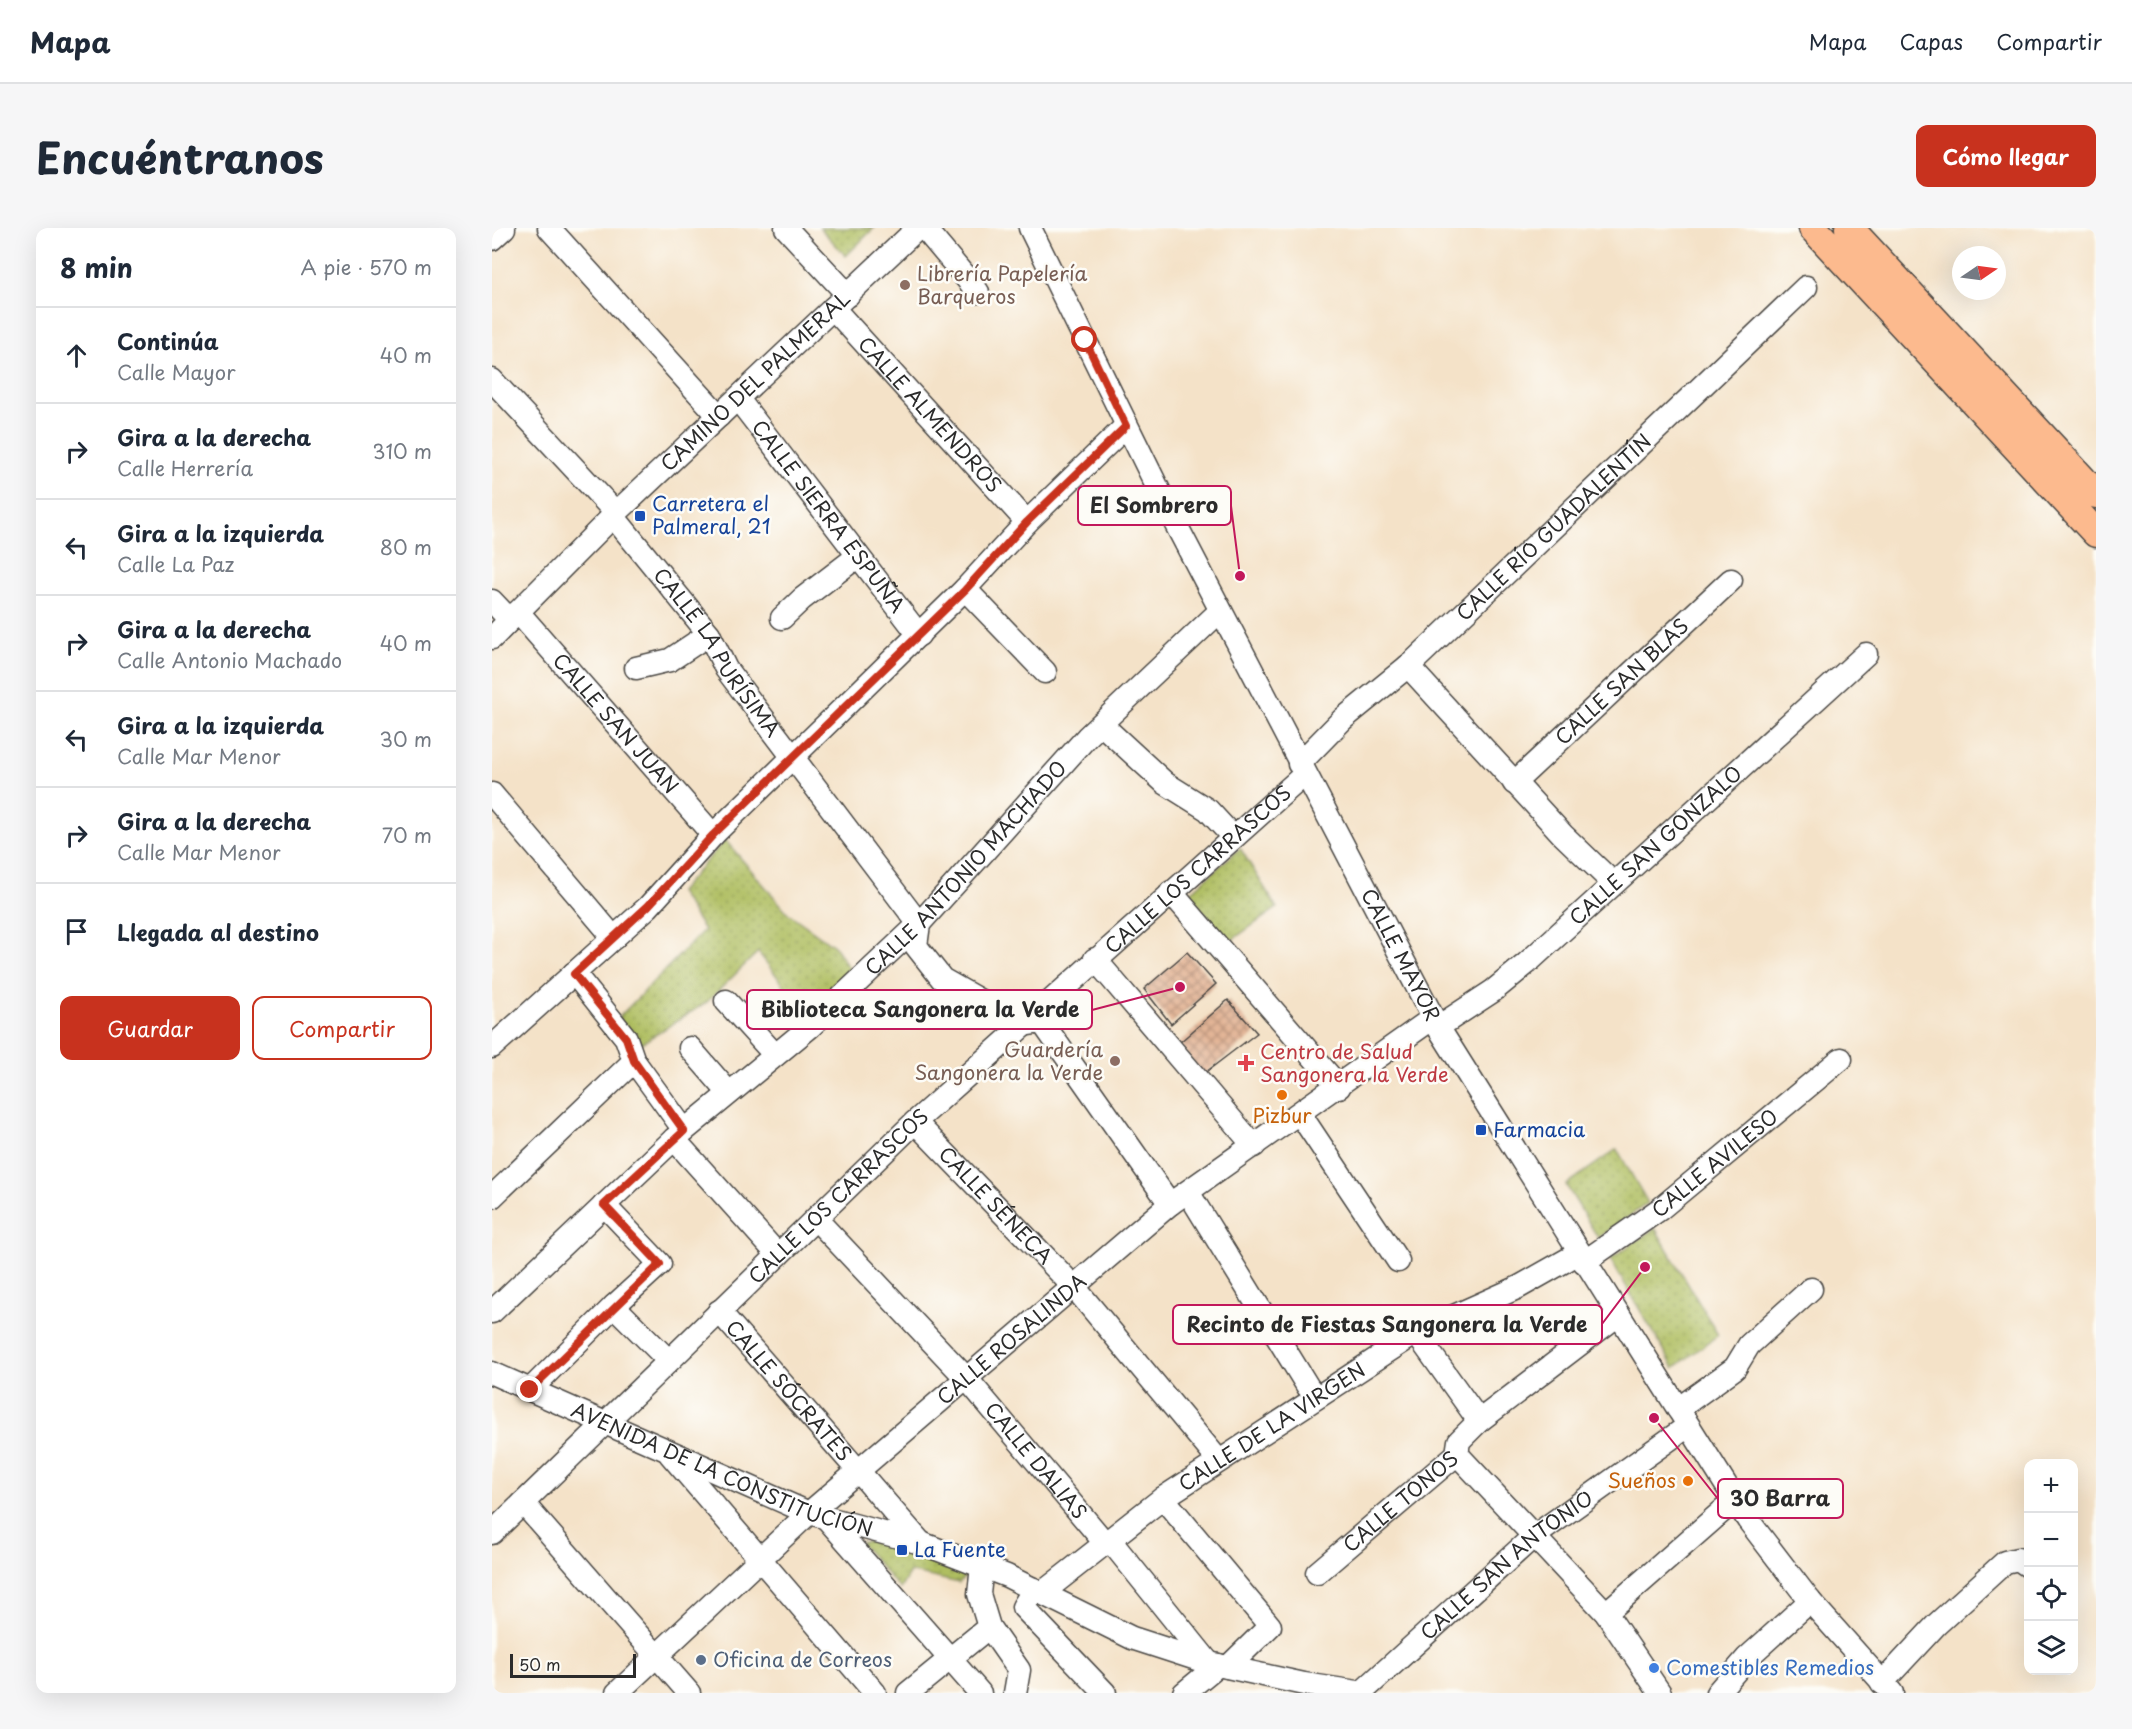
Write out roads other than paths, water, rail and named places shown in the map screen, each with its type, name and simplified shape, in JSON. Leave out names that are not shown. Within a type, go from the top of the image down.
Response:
[{"type":"main road","points":[[1813,228],[2096,533]]},
{"type":"main road","points":[[1849,228],[2096,494]]},
{"type":"street","points":[[492,239],[504,228]]},
{"type":"street","points":[[549,228],[719,416]]},
{"type":"street","name":"CALLE ALMENDROS","points":[[786,228],[840,302],[1027,522]]},
{"type":"street","name":"CAMINO DEL PALMERAL","points":[[492,638],[615,515],[918,228]]},
{"type":"street","points":[[924,228],[978,292]]},
{"type":"street","name":"CALLE MAYOR","points":[[1030,228],[1126,426],[1220,611],[1435,1023],[1735,1500],[1810,1601],[1887,1688]]},
{"type":"street","name":"CALLE RÍO GUADALENTÍN","points":[[1301,769],[1344,719],[1408,666],[1806,287]]},
{"type":"street","name":"CALLE LA PURÍSIMA","points":[[492,380],[615,515],[709,634],[726,669],[919,924]]},
{"type":"street","name":"CALLE SIERRA ESPUÑA","points":[[738,399],[919,634]]},
{"type":"street","points":[[492,1047],[648,906],[713,835],[965,590],[1027,522],[1126,426]]},
{"type":"street","points":[[782,618],[802,599],[858,556]]},
{"type":"street","name":"CALLE SAN BLAS","points":[[1514,783],[1731,580]]},
{"type":"street","points":[[965,590],[1046,672]]},
{"type":"street","name":"CALLE SAN JUAN","points":[[492,601],[514,616],[713,835]]},
{"type":"street","name":"CALLE ANTONIO MACHADO","points":[[492,1312],[679,1135],[812,1026],[919,924],[1101,724],[1220,611]]},
{"type":"street","points":[[636,668],[670,660],[709,634]]},
{"type":"street","name":"CALLE SAN GONZALO","points":[[1435,1023],[1493,991],[1526,964],[1866,654]]},
{"type":"street","points":[[1408,666],[1563,835],[1614,883]]},
{"type":"street","points":[[1101,724],[1166,783],[1208,810],[1233,837]]},
{"type":"street","name":"CALLE LOS CARRASCOS","points":[[492,1533],[915,1122],[1233,837],[1301,769]]},
{"type":"street","points":[[492,794],[614,938]]},
{"type":"street","points":[[1171,892],[1339,1087]]},
{"type":"street","points":[[919,924],[916,946],[942,980],[1023,1025],[1042,1022],[1179,1198],[1317,1397]]},
{"type":"street","points":[[1095,959],[1254,1146]]},
{"type":"street","points":[[574,974],[626,1038],[634,1061],[679,1135],[778,1255]]},
{"type":"street","points":[[726,1001],[775,1055]]},
{"type":"street","name":"CALLE ROSALINDA","points":[[617,1693],[760,1562],[818,1516],[858,1470],[967,1380],[1179,1198],[1435,1023]]},
{"type":"street","points":[[690,1048],[729,1093]]},
{"type":"street","name":"CALLE AVILESO","points":[[1582,1257],[1660,1209],[1841,1059]]},
{"type":"street","points":[[492,1197],[634,1061]]},
{"type":"street","points":[[1300,1114],[1398,1261]]},
{"type":"street","name":"CALLE SÉNECA","points":[[915,1122],[1075,1288],[1219,1461]]},
{"type":"street","points":[[530,1390],[614,1306],[660,1264],[604,1205]]},
{"type":"street","name":"CALLE DALIAS","points":[[816,1219],[967,1380],[1218,1665]]},
{"type":"street","name":"CALLE DE LA VIRGEN","points":[[1038,1591],[1163,1498],[1416,1334],[1582,1257]]},
{"type":"street","name":"CALLE SAN ANTONIO","points":[[1363,1693],[1533,1537],[1683,1417],[1735,1368],[1749,1345],[1811,1289]]},
{"type":"street","points":[[614,1306],[668,1360]]},
{"type":"street","name":"CALLE SÓCRATES","points":[[719,1311],[921,1543]]},
{"type":"street","name":"CALLE TONOS","points":[[1317,1573],[1457,1454],[1459,1441],[1479,1421],[1618,1315]]},
{"type":"street","points":[[1416,1334],[1479,1421]]},
{"type":"street","name":"AVENIDA DE LA CONSTITUCIÓN","points":[[492,1373],[818,1516],[921,1543],[982,1566],[1132,1638],[1218,1665],[1322,1690],[1363,1693]]},
{"type":"street","points":[[667,1450],[760,1562],[875,1693]]},
{"type":"street","points":[[1457,1454],[1606,1613],[1660,1693]]},
{"type":"street","points":[[1163,1498],[1270,1626],[1184,1693]]},
{"type":"street","points":[[1606,1613],[1735,1500]]},
{"type":"street","points":[[523,1503],[689,1693]]},
{"type":"street","points":[[818,1516],[951,1660],[978,1693]]},
{"type":"street","points":[[1887,1688],[1937,1624],[2005,1562],[2018,1559],[2024,1563]]},
{"type":"street","points":[[982,1566],[979,1594],[989,1626],[1019,1670],[1015,1693]]},
{"type":"street","points":[[1038,1591],[1023,1607],[1106,1693]]},
{"type":"street","points":[[1717,1693],[1746,1658],[1810,1601]]},
{"type":"street","points":[[908,1693],[951,1660],[989,1626]]},
{"type":"place","name":"Librería Papelería Barqueros","points":[[905,285]]},
{"type":"place","name":"Carretera el Palmeral, 21","points":[[640,516]]},
{"type":"place","name":"El Sombrero","points":[[1240,576]]},
{"type":"place","name":"Biblioteca Sangonera la Verde","points":[[1180,987]]},
{"type":"place","name":"Guardería Sangonera la Verde","points":[[1115,1061]]},
{"type":"place","name":"Centro de Salud Sangonera la Verde","points":[[1246,1063]]},
{"type":"place","name":"Pizbur","points":[[1282,1095]]},
{"type":"place","name":"Farmacia","points":[[1481,1130]]},
{"type":"place","name":"Recinto de Fiestas Sangonera la Verde","points":[[1645,1267]]},
{"type":"place","name":"30 Barra","points":[[1654,1418]]},
{"type":"place","name":"Sueños","points":[[1688,1481]]},
{"type":"place","name":"La Fuente","points":[[902,1550]]},
{"type":"place","name":"Oficina de Correos","points":[[701,1660]]},
{"type":"place","name":"Comestibles Remedios","points":[[1654,1668]]}]
